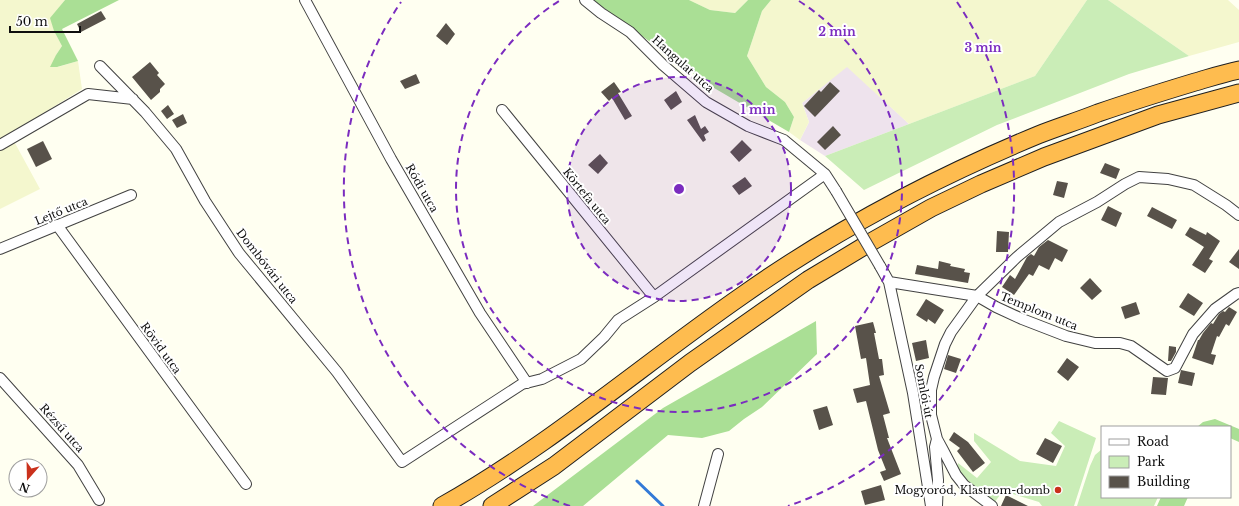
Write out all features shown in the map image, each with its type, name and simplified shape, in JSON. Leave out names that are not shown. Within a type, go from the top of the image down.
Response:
[{"type":"highway","points":[[442,506],[469,491],[525,455],[743,295],[859,221],[946,176],[1040,135],[1139,99],[1239,70]]},
{"type":"highway","points":[[492,506],[554,466],[690,363],[808,280],[925,212],[981,184],[1044,157],[1158,115],[1239,93]]},
{"type":"street","name":"Ródi utca","points":[[305,0],[392,158],[473,299],[527,383]]},
{"type":"street","name":"Hangulat utca","points":[[585,0],[601,13],[630,32],[663,65],[706,102],[748,126],[784,140],[825,174],[889,282]]},
{"type":"street","name":"Dombóvári utca","points":[[100,66],[134,99],[176,150],[206,201],[239,252],[337,372],[402,462],[522,384],[527,383]]},
{"type":"street","points":[[0,145],[88,94],[134,99]]},
{"type":"street","name":"Körtefa utca","points":[[502,110],[654,297]]},
{"type":"street","points":[[527,383],[542,379],[581,359],[604,337],[618,320],[654,297],[825,174]]},
{"type":"street","name":"Templom utca","points":[[977,296],[1017,257],[1059,222],[1139,177],[1168,179],[1194,185],[1239,215]]},
{"type":"street","name":"Lejtő utca","points":[[0,249],[131,195]]},
{"type":"street","name":"Rövid utca","points":[[57,225],[246,484]]},
{"type":"street","name":"Templom utca","points":[[889,282],[977,296],[1022,319],[1066,336],[1095,343],[1120,343],[1131,346],[1167,371],[1175,368],[1194,334],[1215,309],[1239,293]]},
{"type":"street","name":"Somlói út","points":[[889,282],[913,392],[931,506]]},
{"type":"street","name":"Somlói út","points":[[977,296],[951,332],[945,344],[931,390],[930,403],[937,439],[956,475],[964,485],[992,506]]},
{"type":"street","name":"Rézsű utca","points":[[0,378],[78,465],[99,500]]},
{"type":"street","name":"Somlói út","points":[[937,439],[935,447],[938,480],[937,506]]},
{"type":"street","points":[[704,506],[718,454]]},
{"type":"shaded area","points":[[847,66],[909,124],[825,156],[800,140],[809,122],[802,103]]},
{"type":"green space","points":[[0,0],[65,0],[51,18],[54,31],[62,46],[56,55],[58,67],[78,61],[82,89],[10,134],[40,189],[0,209]]},
{"type":"green space","points":[[65,0],[119,0],[62,29],[78,61],[57,67],[50,67],[62,46],[54,31],[50,18]]},
{"type":"green space","points":[[593,0],[689,0],[710,10],[735,13],[748,0],[771,0],[762,11],[747,56],[766,87],[785,102],[794,117],[789,132],[709,85]]},
{"type":"green space","points":[[689,0],[748,0],[735,13],[710,10]]},
{"type":"green space","points":[[771,0],[1087,0],[1035,76],[909,124],[847,67],[802,103],[809,122],[800,140],[789,132],[794,117],[785,102],[766,87],[747,56],[762,11]]},
{"type":"green space","points":[[1087,0],[1108,0],[1189,56],[1129,74],[997,125],[864,190],[825,156],[1035,76]]},
{"type":"green space","points":[[1108,0],[1228,0],[1239,10],[1239,42],[1189,56]]},
{"type":"green space","points":[[816,321],[817,354],[762,407],[729,431],[702,438],[668,435],[583,506],[533,506],[663,408]]},
{"type":"green space","points":[[1215,419],[1239,429],[1239,442],[1231,438],[1231,426],[1198,426],[1203,422]]},
{"type":"green space","points":[[1059,421],[1096,438],[1074,506],[1042,506],[1039,502],[1003,491],[994,503],[957,472],[958,463],[977,478],[991,462],[974,441],[974,433],[1020,461],[1056,466],[1065,446],[1051,433]]},
{"type":"green space","points":[[1101,450],[1101,498],[1158,498],[1154,506],[1077,506],[1095,455]]},
{"type":"green space","points":[[1161,498],[1188,498],[1184,506],[1157,506]]},
{"type":"building","points":[[101,11],[106,19],[81,32],[77,24]]},
{"type":"building","points":[[446,23],[455,34],[447,45],[436,36]]},
{"type":"building","points":[[150,62],[159,73],[157,75],[165,84],[160,89],[160,92],[151,100],[132,77]]},
{"type":"building","points":[[416,74],[420,83],[405,89],[400,81]]},
{"type":"building","points":[[614,82],[621,92],[618,93],[632,116],[625,120],[612,98],[609,101],[601,92]]},
{"type":"building","points":[[830,82],[840,91],[815,117],[804,106],[819,90],[821,92]]},
{"type":"building","points":[[676,91],[682,102],[671,110],[664,100]]},
{"type":"building","points":[[168,105],[174,114],[167,119],[161,111]]},
{"type":"building","points":[[183,114],[187,123],[177,128],[172,120]]},
{"type":"building","points":[[695,115],[701,129],[705,126],[709,132],[704,135],[706,140],[703,142],[687,120]]},
{"type":"building","points":[[833,126],[841,135],[825,150],[817,142]]},
{"type":"building","points":[[742,140],[752,150],[739,162],[730,152]]},
{"type":"building","points":[[43,141],[52,159],[36,167],[27,149]]},
{"type":"building","points":[[600,154],[608,163],[598,174],[588,165]]},
{"type":"building","points":[[1105,163],[1120,169],[1116,179],[1100,173]]},
{"type":"building","points":[[745,177],[752,186],[739,195],[732,186]]},
{"type":"building","points":[[1057,181],[1068,183],[1064,198],[1053,195]]},
{"type":"building","points":[[1108,206],[1122,213],[1116,227],[1101,220]]},
{"type":"building","points":[[1152,207],[1177,220],[1172,229],[1147,216]]},
{"type":"building","points":[[1190,227],[1206,235],[1207,232],[1220,241],[1209,259],[1213,261],[1205,273],[1192,265],[1204,247],[1185,235]]},
{"type":"building","points":[[997,231],[1009,232],[1008,252],[996,252]]},
{"type":"building","points":[[1048,240],[1068,250],[1062,262],[1055,258],[1049,270],[1039,265],[1033,276],[1029,274],[1014,295],[1002,287],[1010,275],[1015,279],[1027,257],[1031,254],[1034,256],[1039,247]]},
{"type":"building","points":[[1239,249],[1239,269],[1229,262]]},
{"type":"building","points":[[939,261],[951,264],[950,266],[965,269],[964,272],[970,273],[968,283],[915,274],[917,265],[938,269]]},
{"type":"building","points":[[1090,278],[1102,291],[1092,300],[1080,288]]},
{"type":"building","points":[[1188,293],[1203,303],[1194,316],[1179,307]]},
{"type":"building","points":[[926,299],[944,310],[935,324],[928,319],[927,322],[916,315]]},
{"type":"building","points":[[1136,302],[1140,314],[1125,319],[1121,307]]},
{"type":"building","points":[[1229,307],[1237,312],[1229,326],[1226,324],[1219,337],[1217,336],[1211,354],[1216,355],[1213,365],[1192,358],[1198,340],[1203,333],[1211,323],[1213,324],[1219,314],[1223,311],[1225,312]]},
{"type":"building","points":[[873,322],[876,333],[874,333],[879,359],[882,359],[884,375],[879,376],[890,413],[883,415],[889,438],[887,438],[901,474],[884,481],[880,472],[886,470],[878,450],[866,401],[857,403],[853,389],[870,385],[866,358],[861,359],[855,326]]},
{"type":"building","points":[[926,340],[929,358],[916,361],[912,343]]},
{"type":"building","points":[[1169,346],[1176,347],[1176,352],[1171,361],[1168,361]]},
{"type":"building","points":[[948,355],[961,359],[956,373],[944,369]]},
{"type":"building","points":[[1067,358],[1079,367],[1068,381],[1057,372]]},
{"type":"building","points":[[1181,370],[1195,373],[1192,386],[1178,383]]},
{"type":"building","points":[[1153,377],[1168,378],[1166,395],[1151,394]]},
{"type":"building","points":[[827,406],[833,425],[819,430],[813,410]]},
{"type":"building","points":[[954,432],[968,442],[985,463],[973,472],[957,451],[960,448],[949,440]]},
{"type":"building","points":[[1045,438],[1062,446],[1053,463],[1036,454]]},
{"type":"building","points":[[881,485],[885,500],[865,505],[861,491]]},
{"type":"building","points":[[1006,495],[1028,506],[1001,506]]},
{"type":"waterway","points":[[637,481],[663,506]]},
{"type":"place","name":"Mogyoród, Klastrom-domb","points":[[1058,490]]}]
